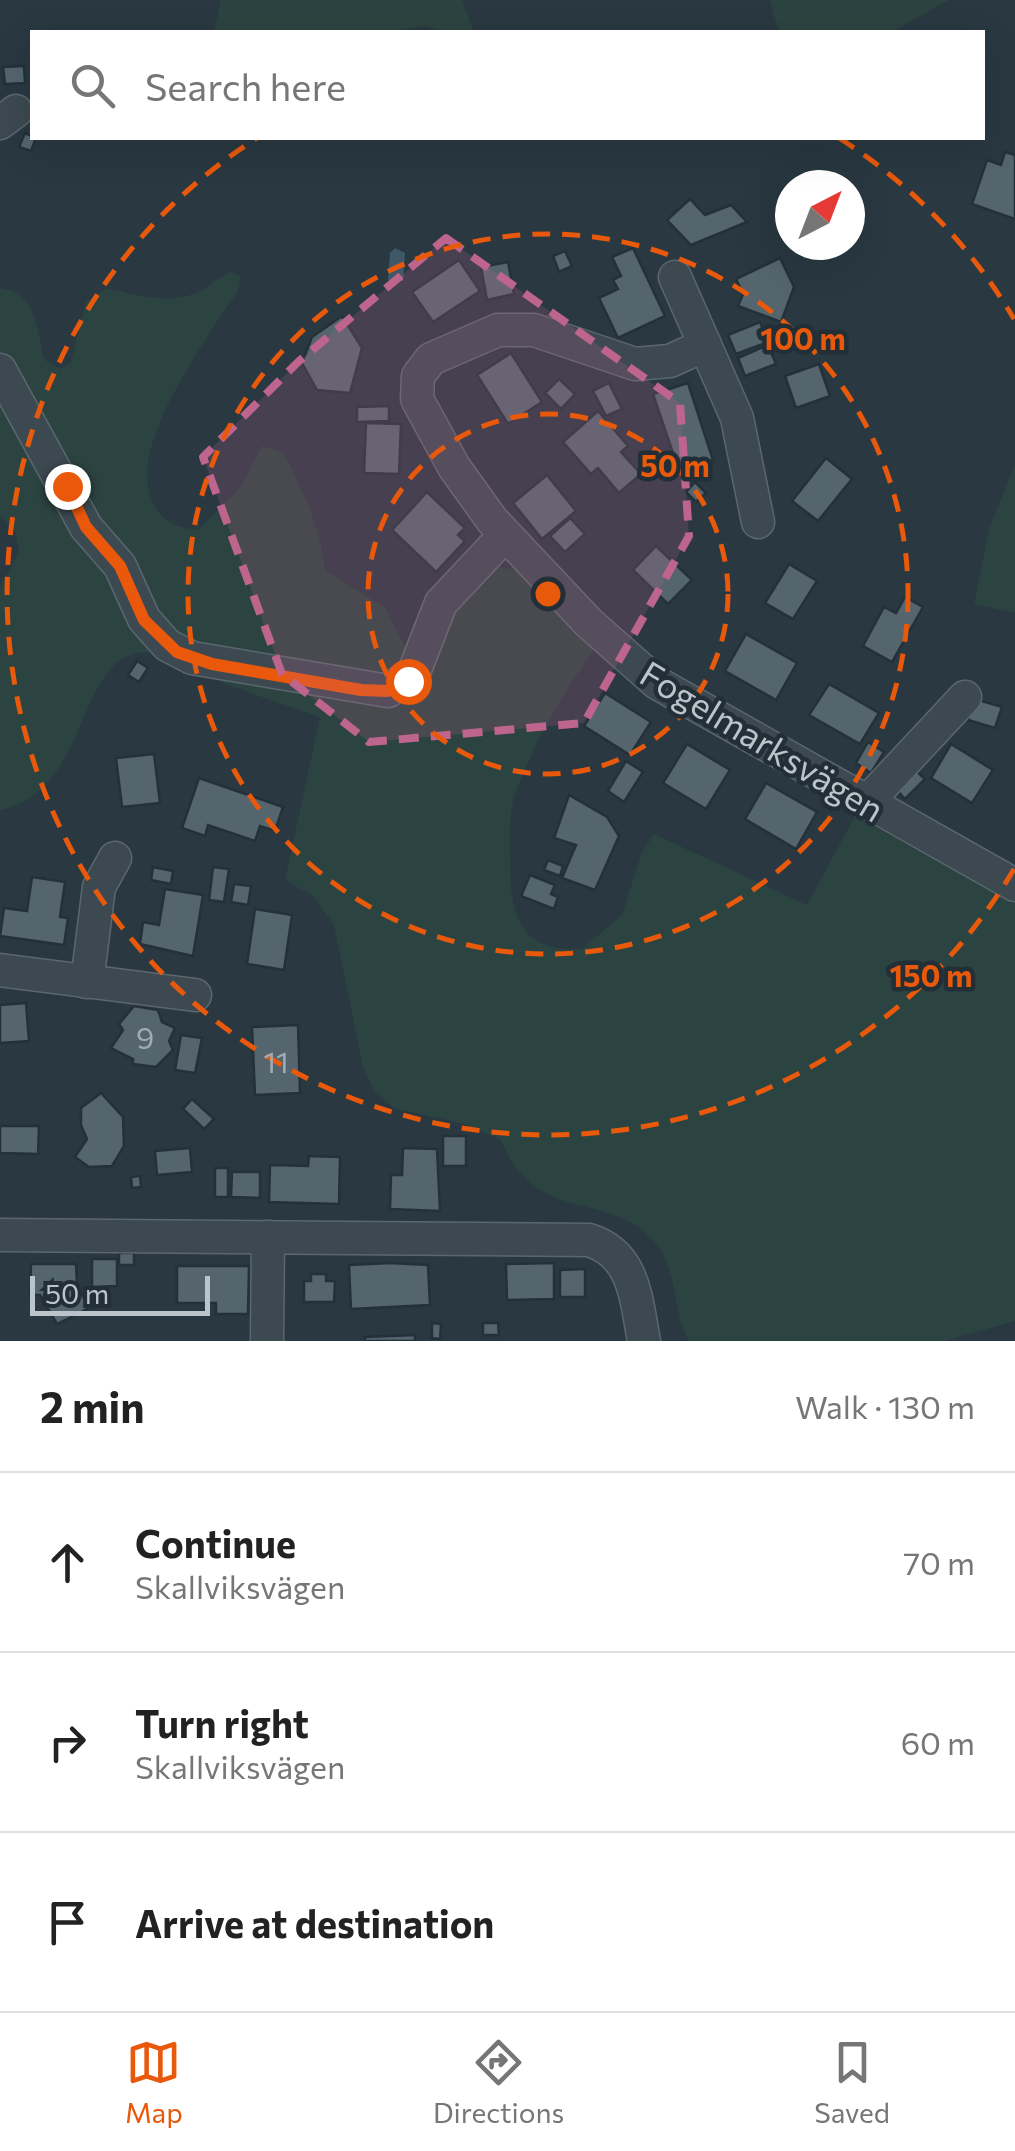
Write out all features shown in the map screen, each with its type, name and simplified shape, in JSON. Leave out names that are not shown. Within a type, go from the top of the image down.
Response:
[{"type":"street","points":[[674,277],[737,418],[758,522]]},
{"type":"street","name":"Fogelmarksvägen","points":[[705,346],[670,361],[636,364],[518,328],[476,336],[431,359],[418,376],[417,400],[472,496],[589,624],[657,683],[1015,885]]},
{"type":"street","points":[[0,370],[86,527],[120,566],[144,620],[167,645],[192,658],[388,691],[414,672],[430,620],[441,603],[505,534]]},
{"type":"street","points":[[866,803],[965,697]]},
{"type":"street","points":[[86,982],[98,887],[115,858]]},
{"type":"street","points":[[0,970],[195,995]]},
{"type":"street","points":[[0,1235],[589,1240],[604,1244],[625,1264],[644,1341]]},
{"type":"street","points":[[267,1341],[268,1237]]},
{"type":"highlighted area","points":[[446,238],[680,403],[689,536],[584,723],[369,742],[282,674],[203,457],[298,362]]},
{"type":"green space","points":[[221,0],[462,0],[473,30],[425,26],[400,30],[214,30]]},
{"type":"green space","points":[[770,0],[949,0],[896,30],[778,30]]},
{"type":"green space","points":[[231,272],[241,277],[236,294],[181,380],[157,430],[150,455],[147,478],[151,498],[163,517],[175,525],[198,530],[242,485],[262,446],[283,452],[315,524],[325,570],[385,608],[404,645],[412,649],[497,567],[519,570],[592,644],[592,653],[541,736],[512,806],[512,894],[521,924],[530,936],[543,944],[582,949],[622,915],[642,852],[654,834],[807,905],[855,816],[1015,903],[1015,1321],[945,1341],[689,1341],[667,1262],[652,1239],[634,1224],[552,1196],[533,1185],[516,1167],[501,1140],[467,1125],[394,1108],[373,1089],[363,1067],[334,925],[313,896],[285,880],[320,717],[218,681],[165,655],[148,652],[124,658],[107,674],[93,697],[52,777],[30,798],[0,810],[0,587],[19,552],[15,530],[0,516],[0,288],[12,291],[29,305],[45,360],[60,369],[71,362],[86,302],[107,288],[152,298],[185,297]]},
{"type":"green space","points":[[1015,464],[1015,613],[974,604],[989,529]]},
{"type":"water","points":[[395,248],[405,253],[403,281],[388,280],[390,253]]},
{"type":"building","points":[[24,66],[25,83],[5,84],[3,67]]},
{"type":"building","points":[[25,133],[35,140],[31,151],[19,147]]},
{"type":"building","points":[[1005,152],[1015,155],[1015,219],[972,204],[987,160],[1001,165]]},
{"type":"building","points":[[690,199],[705,215],[731,205],[747,222],[691,245],[667,220]]},
{"type":"building","points":[[633,248],[665,316],[618,338],[599,298],[618,289],[613,280],[621,276],[612,257]]},
{"type":"building","points":[[565,251],[572,266],[559,272],[553,256]]},
{"type":"building","points":[[459,260],[480,291],[433,322],[412,292]]},
{"type":"building","points":[[781,260],[794,287],[781,322],[738,306],[743,294],[736,279]]},
{"type":"building","points":[[508,262],[514,294],[487,300],[481,267]]},
{"type":"building","points":[[342,316],[362,348],[350,393],[317,390],[302,363],[312,337]]},
{"type":"building","points":[[760,322],[768,342],[736,354],[728,335]]},
{"type":"building","points":[[768,345],[776,364],[745,376],[738,358]]},
{"type":"building","points":[[511,353],[542,402],[508,424],[477,375]]},
{"type":"building","points":[[819,364],[830,396],[796,408],[785,376]]},
{"type":"building","points":[[559,379],[575,394],[561,409],[545,393]]},
{"type":"building","points":[[609,383],[622,409],[606,416],[593,391]]},
{"type":"building","points":[[688,383],[713,460],[679,471],[653,394]]},
{"type":"building","points":[[389,406],[389,421],[357,422],[357,407]]},
{"type":"building","points":[[598,411],[628,446],[621,452],[641,474],[619,493],[598,468],[591,474],[563,442]]},
{"type":"building","points":[[366,423],[401,424],[399,474],[364,473]]},
{"type":"building","points":[[826,458],[852,479],[818,521],[792,501]]},
{"type":"building","points":[[547,475],[576,511],[542,539],[513,503]]},
{"type":"building","points":[[695,482],[706,493],[696,502],[686,492]]},
{"type":"building","points":[[427,492],[465,528],[458,535],[465,541],[436,572],[392,530]]},
{"type":"building","points":[[570,518],[585,534],[565,552],[550,536]]},
{"type":"building","points":[[656,546],[692,580],[668,604],[633,570]]},
{"type":"building","points":[[789,564],[817,581],[793,619],[765,603]]},
{"type":"building","points":[[905,597],[923,607],[892,662],[863,646],[884,607],[896,613]]},
{"type":"building","points":[[746,634],[797,663],[776,700],[725,671]]},
{"type":"building","points":[[137,661],[148,668],[139,682],[128,675]]},
{"type":"building","points":[[829,684],[879,713],[860,744],[809,715]]},
{"type":"building","points":[[605,693],[651,722],[630,755],[584,726]]},
{"type":"building","points":[[975,699],[1002,707],[995,728],[968,720]]},
{"type":"building","points":[[868,742],[884,752],[871,773],[856,763]]},
{"type":"building","points":[[687,744],[730,770],[706,809],[663,783]]},
{"type":"building","points":[[951,744],[993,770],[972,803],[931,778]]},
{"type":"building","points":[[154,754],[160,803],[122,807],[116,758]]},
{"type":"building","points":[[626,761],[643,772],[624,802],[608,791]]},
{"type":"building","points":[[912,767],[925,779],[905,799],[893,786]]},
{"type":"building","points":[[199,778],[283,807],[275,831],[260,826],[255,841],[208,825],[205,836],[182,828]]},
{"type":"building","points":[[766,783],[817,812],[796,849],[745,819]]},
{"type":"building","points":[[569,795],[607,817],[619,836],[595,890],[562,878],[576,845],[554,838]]},
{"type":"building","points":[[548,860],[563,866],[560,876],[544,870]]},
{"type":"building","points":[[153,867],[173,871],[171,884],[151,880]]},
{"type":"building","points":[[213,867],[229,869],[224,902],[209,900]]},
{"type":"building","points":[[530,875],[555,885],[551,894],[558,897],[554,909],[521,896]]},
{"type":"building","points":[[32,877],[65,882],[60,917],[68,918],[64,945],[0,936],[4,908],[27,911]]},
{"type":"building","points":[[234,884],[251,886],[248,905],[231,902]]},
{"type":"building","points":[[165,889],[203,895],[193,956],[140,944],[143,922],[159,925]]},
{"type":"building","points":[[255,909],[292,915],[284,970],[247,964]]},
{"type":"building","points":[[26,1003],[29,1041],[0,1043],[0,1005]]},
{"type":"building","points":[[134,1006],[158,1010],[162,1022],[175,1028],[169,1041],[173,1050],[156,1067],[133,1064],[133,1059],[111,1048],[123,1030],[119,1024]]},
{"type":"building","points":[[298,1025],[300,1093],[255,1095],[252,1027]]},
{"type":"building","points":[[181,1035],[202,1038],[195,1073],[175,1070]]},
{"type":"building","points":[[101,1093],[123,1117],[124,1146],[112,1166],[89,1167],[75,1157],[87,1139],[81,1125],[81,1108]]},
{"type":"building","points":[[192,1099],[214,1119],[204,1129],[183,1109]]},
{"type":"building","points":[[0,1126],[39,1126],[38,1154],[0,1153]]},
{"type":"building","points":[[443,1136],[466,1136],[466,1166],[443,1166]]},
{"type":"building","points":[[190,1148],[192,1172],[157,1175],[155,1151]]},
{"type":"building","points":[[403,1148],[437,1149],[440,1211],[390,1209],[391,1175],[402,1175]]},
{"type":"building","points":[[309,1156],[340,1157],[339,1204],[269,1202],[270,1165],[308,1166]]},
{"type":"building","points":[[215,1168],[228,1168],[228,1197],[215,1197]]},
{"type":"building","points":[[232,1172],[260,1172],[260,1198],[231,1197]]},
{"type":"building","points":[[140,1176],[141,1187],[132,1188],[131,1177]]},
{"type":"building","points":[[119,1253],[134,1253],[134,1265],[119,1265]]},
{"type":"building","points":[[92,1259],[117,1259],[117,1286],[92,1287]]},
{"type":"building","points":[[554,1263],[554,1299],[507,1300],[506,1264]]},
{"type":"building","points":[[31,1264],[76,1264],[77,1285],[89,1308],[57,1324],[40,1295],[30,1295]]},
{"type":"building","points":[[349,1265],[428,1265],[430,1305],[351,1309]]},
{"type":"building","points":[[177,1266],[249,1266],[248,1314],[216,1314],[216,1303],[177,1303]]},
{"type":"building","points":[[585,1269],[585,1297],[560,1297],[560,1270]]},
{"type":"building","points":[[311,1274],[326,1274],[326,1281],[335,1281],[334,1302],[304,1302],[304,1281],[311,1281]]},
{"type":"building","points":[[432,1323],[441,1324],[440,1339],[432,1338]]},
{"type":"building","points":[[483,1323],[498,1323],[499,1335],[483,1335]]},
{"type":"building","points":[[415,1335],[415,1341],[365,1341],[365,1337]]},
{"type":"route","points":[[67,486],[86,527],[120,566],[144,620],[177,652],[212,664],[361,690],[388,691],[408,681]]}]
